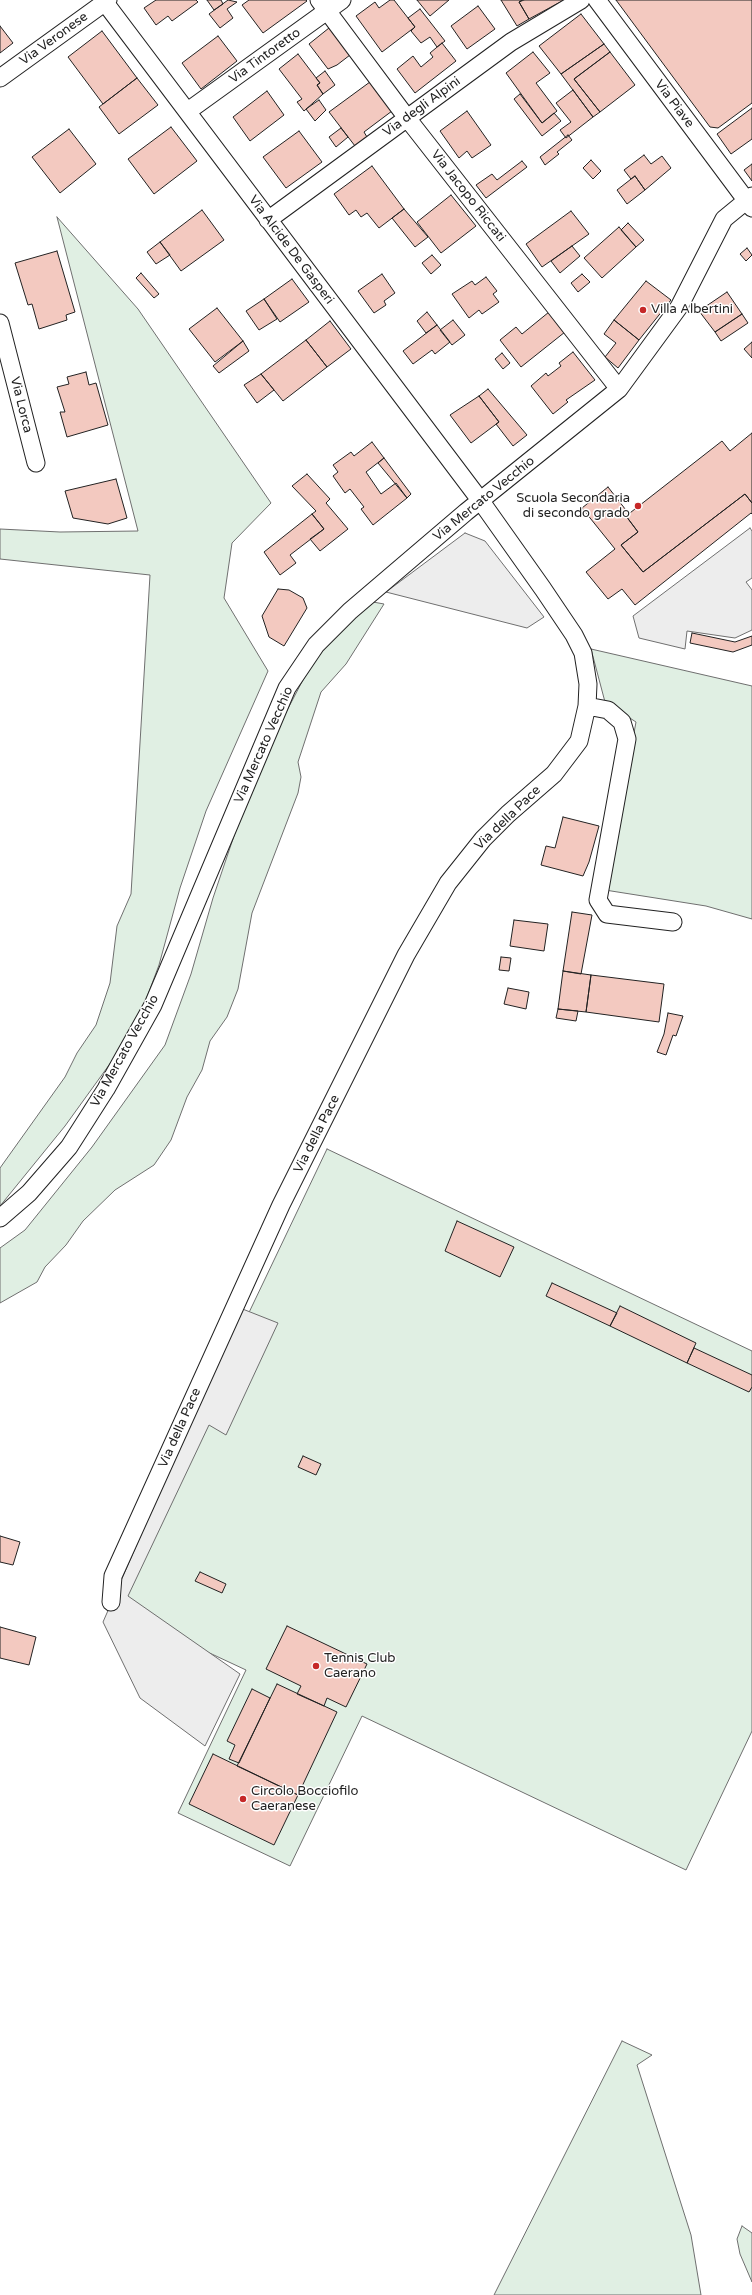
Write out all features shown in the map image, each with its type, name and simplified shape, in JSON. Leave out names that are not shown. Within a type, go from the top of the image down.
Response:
[{"type":"street","name":"Via Tintoretto","points":[[188,111],[323,5],[342,0]]},
{"type":"street","name":"Via degli Alpini","points":[[268,220],[512,42],[581,0]]},
{"type":"street","name":"Via Piave","points":[[597,0],[750,202]]},
{"type":"street","name":"Via Veronese","points":[[0,78],[105,1]]},
{"type":"street","name":"Via Alcide De Gasperi","points":[[105,1],[268,220],[480,500]]},
{"type":"street","name":"Via Jacopo Riccati","points":[[323,5],[407,118],[619,390]]},
{"type":"street","name":"Via Mercato Vecchio","points":[[0,1218],[29,1193],[69,1147],[106,1089],[153,1005],[287,688],[316,646],[350,611],[480,500],[619,390],[679,307],[724,219],[750,202]]},
{"type":"street","name":"Via Lorca","points":[[0,323],[36,463]]},
{"type":"street","name":"Via della Pace","points":[[111,1602],[113,1576],[281,1205],[406,955],[448,883],[483,839],[508,814],[554,774],[579,741],[587,706],[588,684],[583,653],[574,635],[480,500]]},
{"type":"street","points":[[587,706],[608,710],[622,722],[627,739],[598,900],[607,914],[672,922]]},
{"type":"green space","points":[[57,217],[138,309],[271,503],[232,543],[224,598],[268,671],[206,811],[180,888],[159,965],[135,1029],[65,1126],[0,1206],[0,1168],[65,1077],[77,1053],[96,1025],[110,983],[117,926],[131,894],[150,575],[0,559],[0,529],[60,532],[138,531]]},
{"type":"green space","points":[[373,602],[384,604],[346,664],[321,692],[298,762],[301,777],[298,793],[252,913],[238,989],[227,1017],[210,1041],[202,1070],[187,1097],[171,1140],[154,1165],[115,1190],[83,1221],[66,1245],[45,1267],[37,1282],[0,1303],[0,1248],[25,1230],[92,1147],[165,1045],[191,974],[213,898],[238,824],[283,718],[315,657],[331,637]]},
{"type":"green space","points":[[591,649],[752,686],[752,919],[706,906],[605,890],[636,722],[605,702]]},
{"type":"green space","points":[[327,1149],[752,1351],[752,1731],[686,1870],[362,1716],[290,1866],[178,1813],[246,1670],[109,1606]]},
{"type":"green space","points":[[622,2041],[652,2055],[637,2065],[691,2235],[701,2295],[494,2295]]},
{"type":"green space","points":[[742,2226],[752,2233],[752,2282],[740,2254],[737,2239]]},
{"type":"shaded area","points":[[750,528],[752,531],[752,578],[746,582],[752,590],[752,630],[735,638],[687,631],[685,649],[639,638],[633,616]]},
{"type":"shaded area","points":[[465,533],[485,541],[544,617],[527,628],[386,592]]},
{"type":"shaded area","points":[[240,1308],[278,1323],[226,1435],[209,1425],[128,1596],[240,1674],[205,1746],[140,1698],[103,1622]]},
{"type":"building","points":[[156,0],[196,0],[198,2],[172,21],[168,16],[156,25],[144,8]]},
{"type":"building","points":[[207,0],[221,0],[223,4],[214,10]]},
{"type":"building","points":[[228,0],[237,2],[227,9],[233,18],[220,28],[209,14]]},
{"type":"building","points":[[249,0],[307,1],[263,33],[242,5]]},
{"type":"building","points":[[390,0],[394,0],[415,27],[382,52],[356,16],[375,2],[379,8]]},
{"type":"building","points":[[417,0],[449,0],[430,16]]},
{"type":"building","points":[[501,0],[522,0],[519,2],[529,19],[517,26]]},
{"type":"building","points":[[524,0],[564,0],[529,19],[519,2]]},
{"type":"building","points":[[616,0],[752,0],[752,103],[718,128],[710,127]]},
{"type":"building","points":[[478,6],[495,29],[467,49],[451,26]]},
{"type":"building","points":[[420,9],[445,41],[437,47],[430,37],[421,43],[411,31],[415,27],[408,18]]},
{"type":"building","points":[[581,14],[604,44],[561,74],[539,46]]},
{"type":"building","points":[[0,26],[13,43],[0,53]]},
{"type":"building","points":[[329,28],[350,55],[337,65],[328,69],[309,44]]},
{"type":"building","points":[[102,31],[137,78],[103,104],[68,57]]},
{"type":"building","points":[[218,36],[237,61],[201,89],[182,63]]},
{"type":"building","points":[[442,43],[456,61],[415,93],[397,69],[413,56],[421,67],[433,57],[430,53]]},
{"type":"building","points":[[604,44],[610,52],[574,79],[600,112],[593,117],[561,74]]},
{"type":"building","points":[[533,52],[550,73],[536,83],[557,111],[542,123],[506,73]]},
{"type":"building","points":[[610,52],[635,85],[600,112],[574,79]]},
{"type":"building","points":[[298,54],[320,83],[317,85],[323,94],[304,111],[297,102],[302,99],[279,69]]},
{"type":"building","points":[[325,71],[335,85],[323,94],[317,85],[320,83],[316,78]]},
{"type":"building","points":[[137,78],[158,105],[119,134],[99,107]]},
{"type":"building","points":[[374,79],[396,108],[364,132],[367,137],[355,146],[329,112]]},
{"type":"building","points":[[573,90],[593,117],[566,138],[560,130],[571,122],[556,103]]},
{"type":"building","points":[[267,91],[284,115],[250,141],[233,117]]},
{"type":"building","points":[[520,94],[542,123],[554,113],[561,121],[542,136],[514,99]]},
{"type":"building","points":[[319,100],[326,110],[315,121],[306,109]]},
{"type":"building","points":[[752,108],[752,139],[731,154],[717,134]]},
{"type":"building","points":[[467,111],[491,145],[472,158],[467,151],[459,158],[440,131]]},
{"type":"building","points":[[171,127],[197,161],[154,194],[128,159]]},
{"type":"building","points":[[341,128],[348,137],[336,147],[329,137]]},
{"type":"building","points":[[69,129],[96,164],[60,193],[32,157]]},
{"type":"building","points":[[299,131],[322,162],[286,188],[263,157]]},
{"type":"building","points":[[568,135],[572,140],[557,152],[559,154],[545,165],[540,157]]},
{"type":"building","points":[[644,155],[651,164],[662,156],[671,168],[645,190],[635,176],[631,179],[624,170]]},
{"type":"building","points":[[591,160],[601,171],[593,179],[583,168]]},
{"type":"building","points":[[522,161],[527,167],[486,198],[476,185],[492,174],[497,180]]},
{"type":"building","points":[[752,164],[752,181],[744,170]]},
{"type":"building","points":[[372,166],[404,209],[379,228],[367,213],[361,217],[356,210],[349,215],[334,194]]},
{"type":"building","points":[[635,176],[645,190],[627,204],[617,190]]},
{"type":"building","points":[[451,195],[476,226],[441,253],[417,222]]},
{"type":"building","points":[[404,209],[428,237],[415,247],[392,218]]},
{"type":"building","points":[[202,210],[224,240],[181,271],[160,242]]},
{"type":"building","points":[[571,211],[589,234],[542,267],[526,244]]},
{"type":"building","points":[[628,223],[644,240],[636,247],[621,230]]},
{"type":"building","points":[[619,227],[636,247],[602,278],[584,258]]},
{"type":"building","points":[[160,242],[170,255],[156,264],[147,252]]},
{"type":"building","points":[[572,246],[580,256],[560,273],[551,261]]},
{"type":"building","points":[[747,248],[752,255],[746,261],[740,254]]},
{"type":"building","points":[[57,251],[75,312],[66,315],[67,320],[39,329],[32,304],[28,305],[15,263]]},
{"type":"building","points":[[432,255],[441,265],[431,274],[422,263]]},
{"type":"building","points":[[141,273],[159,294],[154,298],[136,278]]},
{"type":"building","points":[[382,274],[395,293],[384,301],[386,305],[374,313],[358,291]]},
{"type":"building","points":[[582,274],[590,282],[578,292],[571,283]]},
{"type":"building","points":[[486,277],[497,291],[493,294],[499,302],[482,314],[479,310],[469,318],[452,294],[472,281],[475,285]]},
{"type":"building","points":[[292,279],[309,302],[280,322],[264,299]]},
{"type":"building","name":"Villa Albertini","points":[[646,281],[671,300],[639,340],[614,320]]},
{"type":"building","points":[[727,292],[742,314],[715,332],[699,311]]},
{"type":"building","points":[[264,299],[277,319],[259,330],[246,311]]},
{"type":"building","points":[[217,308],[243,341],[215,362],[189,329]]},
{"type":"building","points":[[427,312],[437,325],[426,333],[417,321]]},
{"type":"building","points":[[549,312],[565,332],[521,367],[500,340],[516,327],[522,334]]},
{"type":"building","points":[[742,314],[748,323],[721,341],[715,332]]},
{"type":"building","points":[[453,320],[465,335],[452,345],[440,330]]},
{"type":"building","points":[[614,320],[639,340],[618,368],[605,357],[616,343],[604,334]]},
{"type":"building","points":[[330,321],[351,349],[327,367],[306,340]]},
{"type":"building","points":[[437,325],[450,342],[435,354],[432,350],[413,364],[403,351]]},
{"type":"building","points":[[306,340],[327,367],[283,401],[261,374]]},
{"type":"building","points":[[243,341],[249,351],[219,373],[213,366]]},
{"type":"building","points":[[752,342],[752,358],[744,349]]},
{"type":"building","points":[[573,352],[595,380],[566,400],[568,402],[553,414],[531,386],[546,373],[548,376],[561,366],[559,363]]},
{"type":"building","points":[[502,353],[510,363],[503,369],[495,359]]},
{"type":"building","points":[[86,372],[89,385],[96,383],[108,425],[67,437],[60,412],[65,412],[57,387],[69,384],[67,377]]},
{"type":"building","points":[[261,374],[274,390],[257,403],[244,385]]},
{"type":"building","points":[[488,389],[527,435],[513,446],[496,424],[499,422],[479,396]]},
{"type":"building","points":[[479,396],[499,422],[471,443],[450,415]]},
{"type":"building","points":[[752,433],[752,503],[745,494],[643,572],[621,545],[638,532],[626,516],[722,441],[730,451]]},
{"type":"building","points":[[372,442],[384,458],[366,472],[381,494],[396,483],[407,498],[373,525],[361,509],[364,507],[350,489],[345,493],[333,476],[338,472],[333,465],[351,452],[354,456]]},
{"type":"building","points":[[384,458],[411,494],[407,498],[378,463]]},
{"type":"building","points":[[307,474],[330,499],[326,503],[348,529],[320,551],[310,539],[324,529],[312,514],[316,511],[292,486]]},
{"type":"building","points":[[116,479],[127,518],[108,524],[73,518],[65,491]]},
{"type":"building","points":[[608,487],[629,514],[626,516],[638,532],[621,545],[643,572],[745,494],[752,503],[752,514],[751,513],[635,605],[622,589],[608,599],[586,572],[615,549],[582,508]]},
{"type":"building","points":[[312,514],[324,529],[290,555],[296,563],[280,575],[264,552]]},
{"type":"building","points":[[278,589],[289,590],[303,598],[307,608],[284,646],[269,637],[262,616]]},
{"type":"building","points":[[692,633],[735,642],[752,636],[752,645],[733,652],[690,643]]},
{"type":"building","points":[[563,817],[599,826],[589,862],[583,876],[541,865],[546,846],[555,848]]},
{"type":"building","points":[[572,912],[592,915],[581,974],[563,971]]},
{"type":"building","points":[[514,920],[548,924],[544,951],[510,946]]},
{"type":"building","points":[[501,957],[511,958],[509,971],[499,970]]},
{"type":"building","points":[[563,971],[591,975],[586,1012],[558,1009]]},
{"type":"building","points":[[591,975],[664,984],[659,1022],[586,1012]]},
{"type":"building","points":[[508,988],[529,992],[526,1009],[504,1004]]},
{"type":"building","points":[[558,1009],[578,1011],[576,1021],[556,1018]]},
{"type":"building","points":[[668,1013],[683,1016],[676,1036],[673,1035],[666,1055],[657,1052],[664,1034]]},
{"type":"building","points":[[457,1221],[514,1247],[500,1277],[445,1251]]},
{"type":"building","points":[[552,1283],[617,1313],[610,1326],[546,1296]]},
{"type":"building","points":[[620,1306],[696,1343],[687,1363],[610,1326]]},
{"type":"building","points":[[694,1348],[752,1375],[752,1387],[749,1392],[687,1363]]},
{"type":"building","points":[[303,1456],[321,1464],[316,1475],[298,1467]]},
{"type":"building","points":[[0,1536],[20,1542],[13,1565],[0,1562]]},
{"type":"building","points":[[200,1572],[226,1584],[222,1593],[195,1581]]},
{"type":"building","name":"Tennis Club Caerano","points":[[287,1626],[367,1664],[346,1707],[327,1698],[324,1706],[297,1694],[301,1686],[266,1669]]},
{"type":"building","points":[[0,1627],[36,1637],[29,1665],[0,1658]]},
{"type":"building","points":[[277,1684],[337,1712],[298,1795],[237,1766]]},
{"type":"building","points":[[252,1689],[270,1698],[239,1763],[229,1759],[235,1745],[227,1741]]},
{"type":"building","name":"Circolo Bocciofilo Caeranese","points":[[213,1754],[298,1795],[274,1845],[189,1804]]},
{"type":"place","name":"Villa Albertini","points":[[643,310]]},
{"type":"place","name":"Scuola Secondaria di secondo grado","points":[[638,506]]},
{"type":"place","name":"Tennis Club Caerano","points":[[316,1666]]},
{"type":"place","name":"Circolo Bocciofilo Caeranese","points":[[243,1799]]}]
